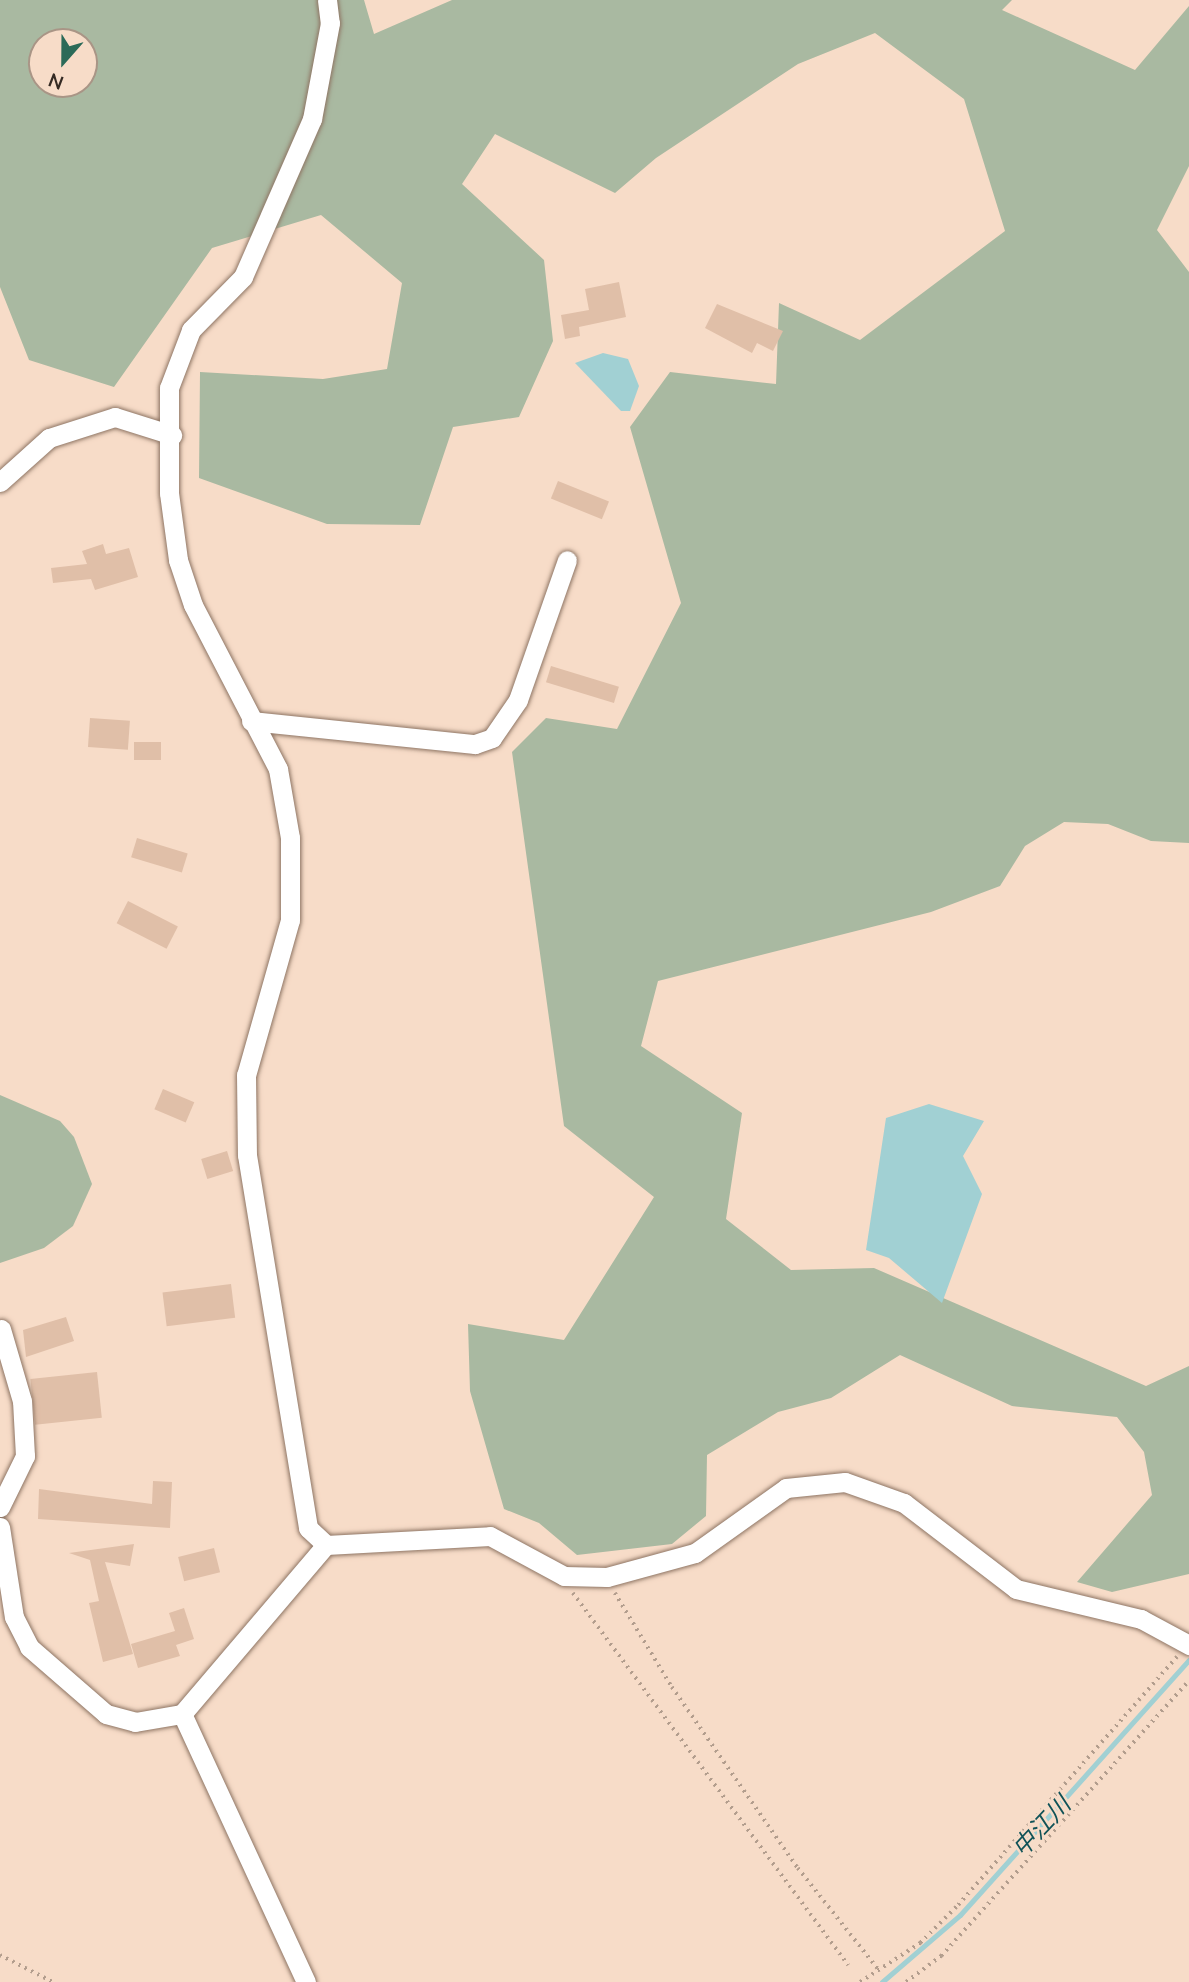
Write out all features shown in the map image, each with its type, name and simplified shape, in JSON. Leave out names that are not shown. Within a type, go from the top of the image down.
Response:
[{"type":"street","points":[[326,1545],[308,1528],[247,1155],[246,1075],[290,920],[290,838],[278,769],[251,721],[178,560],[169,493],[172,435],[169,388],[191,330],[243,276],[312,119],[330,23],[327,0]]},
{"type":"street","points":[[0,482],[50,438],[115,417],[172,435]]},
{"type":"street","points":[[251,721],[475,744],[492,738],[519,700],[567,559]]},
{"type":"street","points":[[0,1507],[25,1456],[22,1401],[1,1329]]},
{"type":"street","points":[[0,1527],[14,1617],[29,1647],[106,1714],[135,1722],[182,1714],[326,1545],[490,1536],[564,1576],[607,1577],[695,1553],[786,1488],[845,1482],[904,1503],[1016,1589],[1141,1619],[1188,1645]]},
{"type":"street","points":[[182,1714],[306,1982]]},
{"type":"path","points":[[564,1576],[848,1965]]},
{"type":"path","points":[[607,1577],[672,1688],[878,1969]]},
{"type":"path","points":[[860,1982],[920,1942],[958,1905],[1188,1645]]},
{"type":"path","points":[[905,1982],[941,1956],[1189,1682]]},
{"type":"path","points":[[0,1955],[53,1982]]},
{"type":"green space","points":[[0,0],[364,0],[374,34],[452,0],[1012,0],[1002,10],[1135,70],[1189,6],[1189,166],[1157,230],[1189,272],[1189,843],[1151,841],[1108,824],[1064,822],[1025,846],[1000,886],[931,912],[658,981],[641,1046],[742,1113],[726,1219],[791,1270],[874,1268],[1146,1386],[1189,1366],[1189,1574],[1112,1592],[1077,1582],[1152,1495],[1144,1452],[1117,1417],[1012,1406],[900,1355],[831,1398],[778,1412],[707,1455],[706,1516],[672,1544],[577,1555],[539,1523],[504,1509],[470,1391],[468,1324],[564,1340],[654,1197],[564,1126],[512,752],[546,718],[617,729],[681,603],[630,427],[670,372],[776,384],[779,303],[860,340],[1005,231],[964,99],[875,33],[798,64],[656,158],[615,193],[495,134],[462,184],[544,260],[553,341],[519,417],[453,427],[420,525],[327,524],[199,478],[200,372],[323,379],[387,369],[402,283],[321,215],[212,248],[114,387],[29,360],[0,287]]},
{"type":"green space","points":[[0,1095],[60,1121],[74,1137],[92,1184],[73,1226],[44,1248],[0,1263]]},
{"type":"water","points":[[603,353],[628,359],[639,386],[630,411],[621,411],[575,363]]},
{"type":"water","points":[[929,1104],[984,1121],[963,1156],[982,1194],[942,1303],[889,1258],[866,1250],[886,1118]]},
{"type":"building","points":[[619,282],[626,317],[579,327],[580,336],[565,339],[561,315],[589,310],[585,289]]},
{"type":"building","points":[[717,304],[783,331],[773,351],[757,343],[752,353],[705,328]]},
{"type":"building","points":[[558,481],[609,502],[602,519],[551,499]]},
{"type":"building","points":[[103,544],[106,554],[129,548],[138,577],[95,590],[91,579],[53,583],[51,568],[87,564],[82,551]]},
{"type":"building","points":[[551,666],[619,687],[614,703],[546,682]]},
{"type":"building","points":[[90,718],[130,721],[128,750],[88,747]]},
{"type":"building","points":[[134,742],[161,742],[161,760],[134,760]]},
{"type":"building","points":[[137,838],[188,853],[182,873],[131,857]]},
{"type":"building","points":[[128,901],[178,926],[167,949],[117,923]]},
{"type":"building","points":[[163,1089],[194,1102],[186,1123],[154,1109]]},
{"type":"building","points":[[227,1151],[233,1171],[207,1179],[201,1159]]},
{"type":"building","points":[[231,1284],[235,1318],[167,1326],[163,1292]]},
{"type":"building","points":[[66,1317],[74,1341],[26,1357],[23,1330]]},
{"type":"building","points":[[97,1372],[102,1418],[35,1425],[30,1379]]},
{"type":"building","points":[[153,1481],[172,1482],[170,1528],[38,1519],[39,1489],[152,1504]]},
{"type":"building","points":[[134,1544],[130,1566],[105,1562],[133,1654],[103,1662],[89,1603],[99,1601],[90,1560],[69,1553]]},
{"type":"building","points":[[214,1548],[220,1572],[184,1581],[178,1557]]},
{"type":"building","points":[[184,1608],[194,1639],[176,1645],[180,1656],[138,1668],[131,1644],[175,1631],[169,1613]]},
{"type":"waterway","name":"中江川","points":[[882,1982],[960,1915],[1189,1660]]}]
